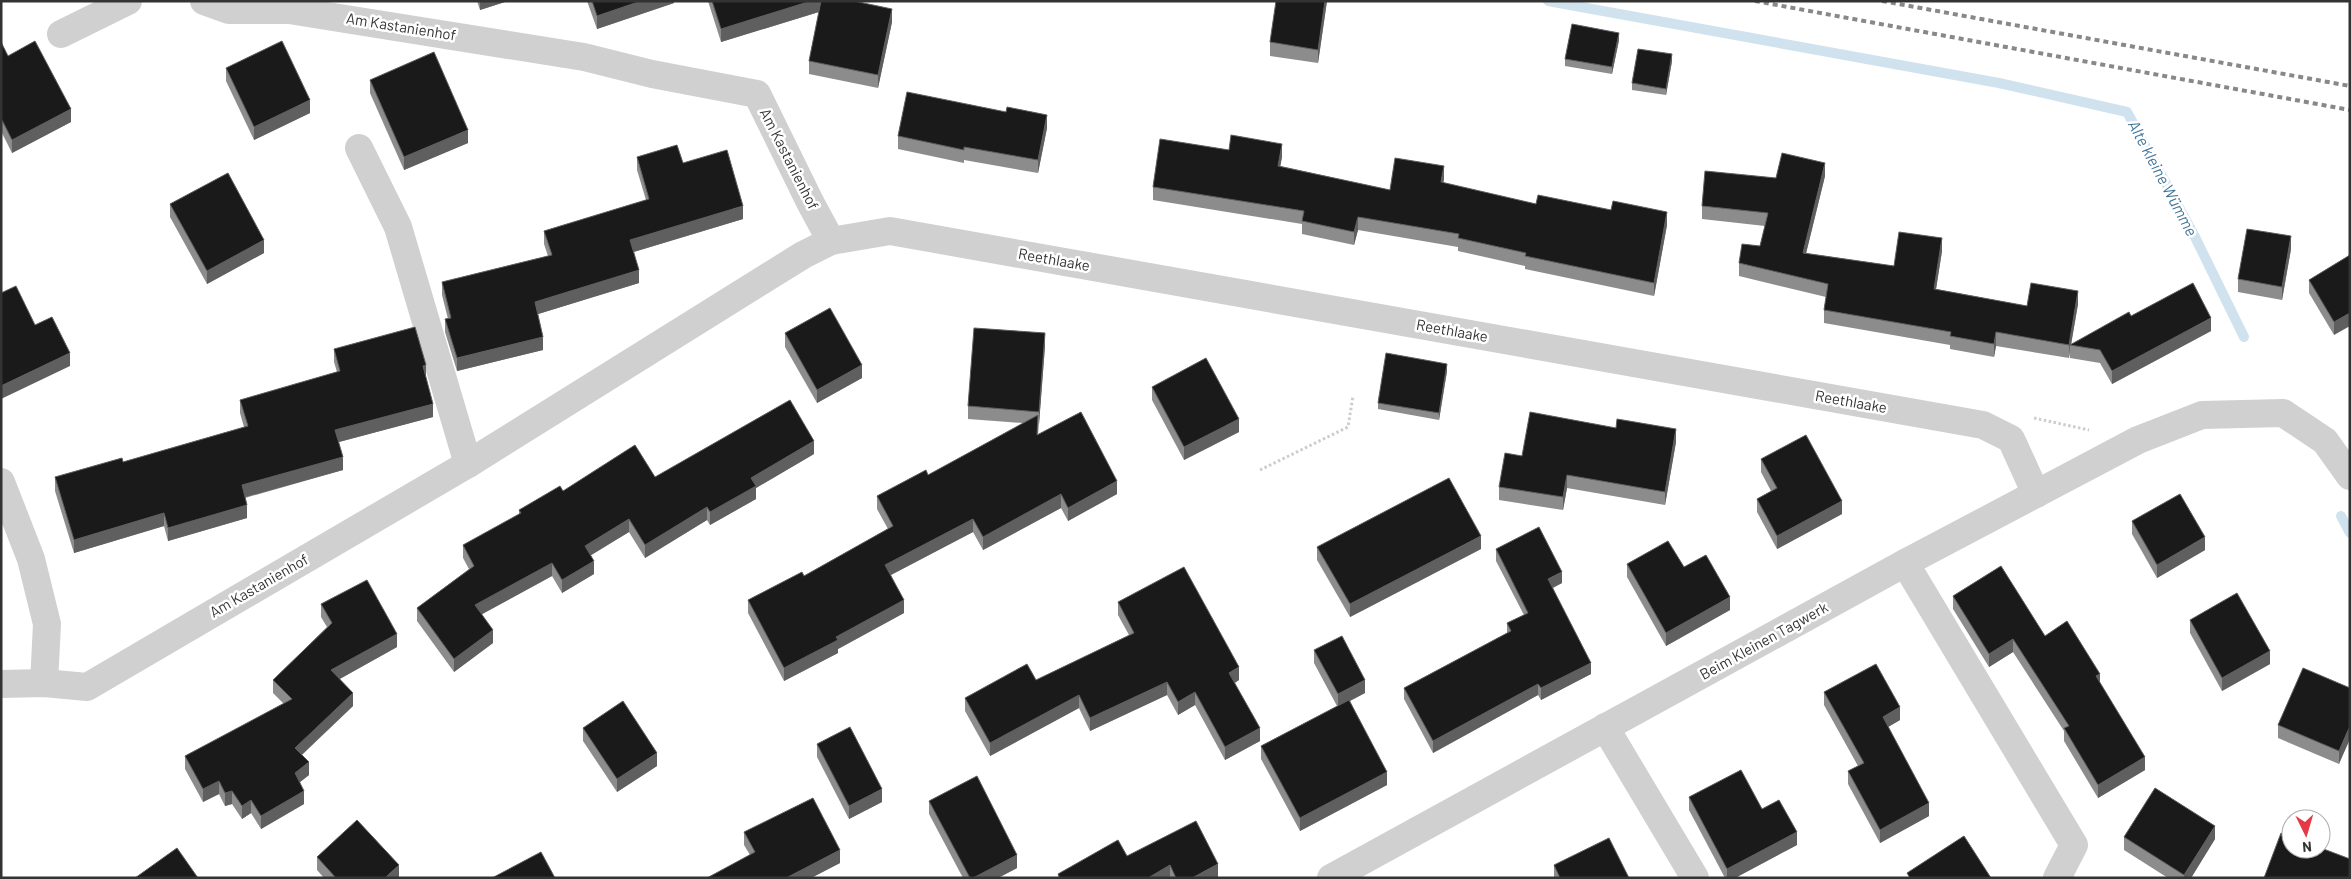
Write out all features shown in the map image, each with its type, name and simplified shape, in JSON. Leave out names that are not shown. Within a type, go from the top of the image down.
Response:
[{"type":"street","points":[[61,34],[128,1]]},
{"type":"street","name":"Am Kastanienhof","points":[[1,684],[44,683],[87,686],[468,464],[803,255],[832,241],[810,202],[757,94],[652,74],[584,57],[393,25],[289,10],[229,10],[204,1]]},
{"type":"street","points":[[359,148],[398,227],[468,464]]},
{"type":"street","name":"Reethlaake","points":[[832,241],[890,231],[1983,425],[2011,439],[2036,494]]},
{"type":"street","name":"Beim Kleinen Tagwerk","points":[[1342,875],[1605,727],[1905,563],[2138,440],[2202,415],[2283,413],[2325,441],[2350,476]]},
{"type":"street","points":[[1,482],[31,559],[47,624],[44,683]]},
{"type":"street","points":[[1905,563],[2074,845],[2057,878]]},
{"type":"street","points":[[1605,727],[1695,878]]},
{"type":"path","points":[[1260,470],[1348,427],[1353,396]]},
{"type":"path","points":[[2030,418],[2138,440]]},
{"type":"building","points":[[592,1],[641,1],[597,16]]},
{"type":"building","points":[[712,1],[811,1],[721,29]]},
{"type":"building","points":[[821,1],[854,1],[892,9],[878,75],[809,61]]},
{"type":"building","points":[[1276,1],[1325,1],[1318,50],[1270,42]]},
{"type":"building","points":[[1572,24],[1619,33],[1612,67],[1565,59]]},
{"type":"building","points":[[35,41],[71,109],[12,140],[1,118],[1,42],[8,56]]},
{"type":"building","points":[[282,41],[310,100],[254,127],[226,68]]},
{"type":"building","points":[[1638,49],[1672,54],[1666,89],[1632,83]]},
{"type":"building","points":[[434,52],[468,130],[404,157],[370,80]]},
{"type":"building","points":[[907,92],[1006,112],[1007,107],[1047,115],[1038,160],[964,147],[964,150],[898,136]]},
{"type":"building","points":[[1231,135],[1282,144],[1278,166],[1390,190],[1395,158],[1444,166],[1441,182],[1536,204],[1538,195],[1611,210],[1613,201],[1667,212],[1654,283],[1525,256],[1526,253],[1458,238],[1459,234],[1358,217],[1354,232],[1302,221],[1304,211],[1153,187],[1160,139],[1229,150]]},
{"type":"building","points":[[677,145],[683,163],[727,150],[743,206],[630,240],[639,270],[535,302],[543,337],[457,358],[445,319],[451,318],[442,282],[552,255],[544,231],[649,199],[637,157]]},
{"type":"building","points":[[1782,153],[1825,163],[1803,253],[1894,266],[1899,232],[1942,238],[1934,289],[2027,306],[2031,283],[2078,291],[2069,345],[1996,332],[1994,344],[1950,336],[1951,332],[1824,310],[1828,284],[1739,263],[1742,244],[1760,246],[1768,213],[1702,206],[1705,171],[1776,178]]},
{"type":"building","points":[[228,173],[264,240],[207,271],[170,204]]},
{"type":"building","points":[[2247,229],[2291,236],[2282,287],[2238,279]]},
{"type":"building","points":[[2350,255],[2350,313],[2334,322],[2309,280]]},
{"type":"building","points":[[2193,283],[2211,318],[2112,371],[2100,350],[2070,345],[2129,312],[2131,316]]},
{"type":"building","points":[[16,286],[35,325],[52,317],[70,353],[1,386],[1,293]]},
{"type":"building","points":[[830,308],[862,365],[817,390],[785,333]]},
{"type":"building","points":[[415,327],[426,365],[423,366],[433,404],[335,430],[343,457],[242,485],[247,505],[168,528],[164,513],[74,540],[55,477],[122,458],[123,462],[248,426],[240,400],[340,371],[334,349]]},
{"type":"building","points":[[974,328],[1045,333],[1039,412],[968,406]]},
{"type":"building","points":[[1386,353],[1447,364],[1439,413],[1378,403]]},
{"type":"building","points":[[1206,358],[1239,419],[1184,447],[1152,387]]},
{"type":"building","points":[[790,400],[814,441],[751,478],[756,486],[710,512],[707,507],[645,545],[629,519],[585,546],[594,561],[562,580],[552,563],[475,605],[493,630],[454,659],[417,608],[474,566],[463,545],[521,513],[519,510],[560,486],[563,491],[635,445],[655,477]]},
{"type":"building","points":[[1081,412],[1117,481],[1068,508],[1061,494],[983,537],[973,519],[885,565],[904,600],[836,637],[838,640],[784,668],[748,600],[802,572],[804,576],[893,526],[877,496],[926,470],[928,475],[1038,415],[1037,435]]},
{"type":"building","points":[[1530,412],[1616,428],[1617,419],[1676,429],[1665,492],[1567,475],[1563,497],[1499,487],[1505,453],[1522,456]]},
{"type":"building","points":[[1806,435],[1842,501],[1777,536],[1757,499],[1777,488],[1761,459]]},
{"type":"building","points":[[1449,478],[1481,536],[1350,604],[1317,547]]},
{"type":"building","points":[[2180,494],[2205,537],[2157,565],[2132,521]]},
{"type":"building","points":[[1539,527],[1562,572],[1548,579],[1591,663],[1541,688],[1538,684],[1433,741],[1404,688],[1511,631],[1507,623],[1528,613],[1496,549]]},
{"type":"building","points":[[1668,541],[1684,567],[1706,555],[1730,597],[1666,633],[1627,564]]},
{"type":"building","points":[[2001,566],[2045,636],[2067,621],[2100,674],[2096,676],[2145,757],[2098,785],[2064,728],[2069,726],[2013,639],[1989,654],[1953,596]]},
{"type":"building","points":[[1184,567],[1239,667],[1229,673],[1260,728],[1225,747],[1195,692],[1178,702],[1167,682],[1090,718],[1079,695],[990,743],[965,698],[1027,664],[1036,680],[1134,633],[1118,602]]},
{"type":"building","points":[[367,580],[397,634],[331,670],[353,693],[295,748],[309,762],[295,773],[304,791],[261,816],[251,800],[242,806],[232,791],[225,793],[219,781],[203,789],[185,756],[292,699],[273,680],[332,623],[321,604]]},
{"type":"building","points":[[2237,593],[2270,651],[2222,678],[2190,620]]},
{"type":"building","points":[[1342,636],[1365,680],[1338,694],[1314,650]]},
{"type":"building","points":[[1876,664],[1900,707],[1883,717],[1929,803],[1880,830],[1848,771],[1864,763],[1824,692]]},
{"type":"building","points":[[2303,668],[2350,688],[2350,726],[2339,751],[2278,725]]},
{"type":"building","points":[[1349,700],[1387,772],[1300,818],[1261,746]]},
{"type":"building","points":[[623,701],[657,753],[617,779],[583,728]]},
{"type":"building","points":[[850,727],[882,789],[849,806],[817,744]]},
{"type":"building","points":[[1741,770],[1762,809],[1779,800],[1797,832],[1727,869],[1689,797]]},
{"type":"building","points":[[977,776],[1017,855],[970,878],[929,801]]},
{"type":"building","points":[[2155,788],[2215,826],[2184,875],[2124,837]]},
{"type":"building","points":[[813,798],[840,850],[786,878],[707,878],[755,852],[744,832]]},
{"type":"building","points":[[357,820],[399,865],[385,878],[336,878],[317,857]]},
{"type":"building","points":[[1196,821],[1218,864],[1192,878],[1176,878],[1170,865],[1148,878],[1060,878],[1058,874],[1118,840],[1127,856]]},
{"type":"building","points":[[2281,833],[2281,859],[2331,859],[2331,852],[2350,859],[2350,878],[2264,878]]},
{"type":"building","points":[[1964,836],[1991,878],[1910,878],[1907,873]]},
{"type":"building","points":[[1609,838],[1629,878],[1560,878],[1554,865]]},
{"type":"building","points":[[177,848],[198,878],[135,878]]},
{"type":"building","points":[[541,852],[555,878],[492,878]]},
{"type":"waterway","points":[[1548,1],[1999,83],[2127,112],[2195,237],[2244,337]]},
{"type":"waterway","name":"Alte kleine Wümme","points":[[2341,516],[2350,533]]},
{"type":"railway","points":[[1755,1],[2350,110]]},
{"type":"railway","points":[[1882,1],[2350,86]]}]
